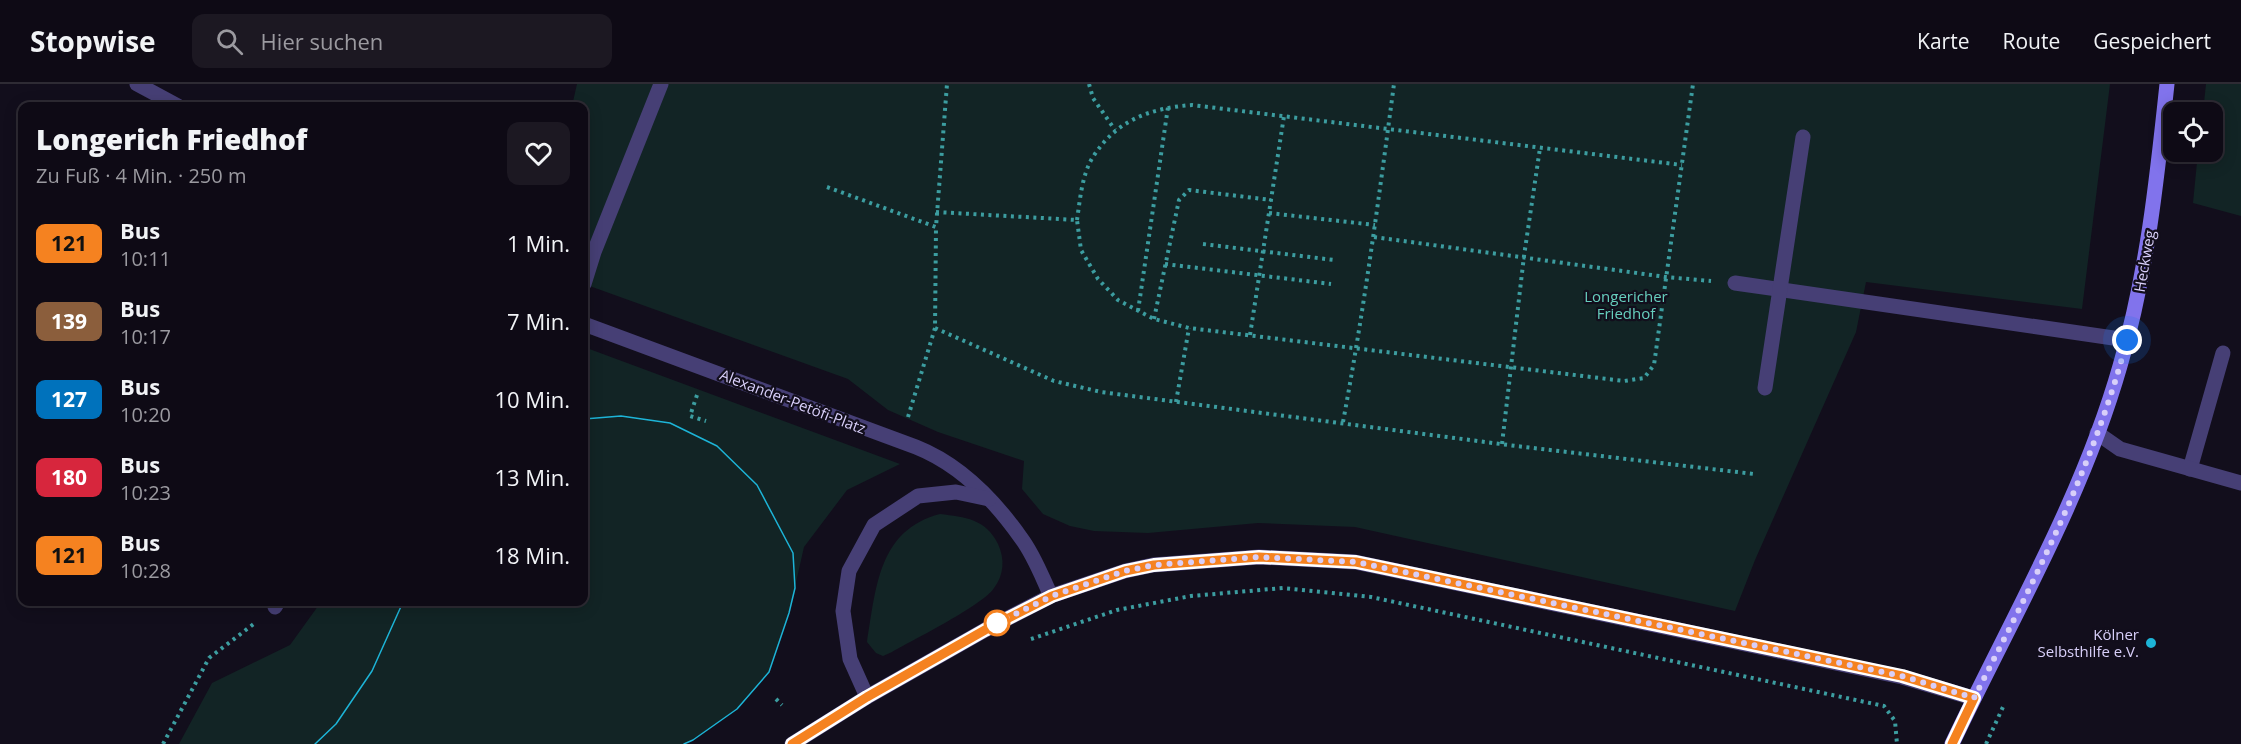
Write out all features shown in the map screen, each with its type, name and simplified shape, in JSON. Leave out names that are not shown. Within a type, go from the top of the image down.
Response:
[{"type":"street","points":[[137,84],[171,102]]},
{"type":"street","points":[[588,271],[661,84]]},
{"type":"street","name":"Heckweg","points":[[1952,744],[2041,566],[2072,496],[2120,367],[2147,248],[2167,84]]},
{"type":"street","points":[[1765,388],[1803,137]]},
{"type":"street","points":[[1735,283],[2127,340]]},
{"type":"street","name":"Alexander-Petöfi-Platz","points":[[588,325],[902,442],[946,463],[992,499],[1023,539],[1052,596]]},
{"type":"street","points":[[2190,469],[2223,353]]},
{"type":"street","points":[[2097,433],[2120,449],[2241,483]]},
{"type":"street","points":[[867,697],[850,659],[843,611],[849,571],[874,525],[918,496],[956,492],[992,499]]},
{"type":"street","points":[[792,744],[814,738],[867,697],[985,630],[1052,596],[1125,571],[1154,565],[1259,557],[1356,562],[1902,676],[1974,698]]},
{"type":"path","points":[[902,442],[935,328],[936,212],[947,84]]},
{"type":"path","points":[[1089,84],[1094,98],[1115,130]]},
{"type":"path","points":[[1343,422],[1374,237],[1394,84]]},
{"type":"path","points":[[1682,165],[1192,105],[1168,107],[1139,115],[1115,130],[1092,158],[1083,187],[1077,220],[1081,250],[1098,279],[1118,300],[1154,319],[1189,328],[1624,381],[1644,378],[1654,365],[1682,165],[1693,84]]},
{"type":"path","points":[[1138,311],[1168,107]]},
{"type":"path","points":[[1250,335],[1284,116]]},
{"type":"path","points":[[1502,444],[1524,256],[1540,148]]},
{"type":"path","points":[[827,187],[936,227]]},
{"type":"path","points":[[1154,319],[1179,200],[1189,190],[1271,200]]},
{"type":"path","points":[[936,212],[1077,220]]},
{"type":"path","points":[[1269,213],[1375,225]]},
{"type":"path","points":[[1374,237],[1666,277],[1735,283]]},
{"type":"path","points":[[1203,244],[1334,260]]},
{"type":"path","points":[[1166,264],[1332,284]]},
{"type":"path","points":[[935,328],[1054,381],[1101,392],[1754,474]]},
{"type":"path","points":[[1176,402],[1189,328]]},
{"type":"path","points":[[706,368],[690,416],[706,421]]},
{"type":"path","points":[[1023,642],[1117,610],[1191,596],[1283,588],[1371,597],[1884,705],[1895,721],[1897,744]]},
{"type":"path","points":[[163,744],[209,658],[274,606]]},
{"type":"path","points":[[776,699],[782,705]]},
{"type":"green space","name":"Longericher Friedhof","points":[[577,84],[2110,84],[2082,309],[1866,282],[1856,332],[1755,560],[1735,611],[1355,527],[1258,523],[1148,533],[1094,531],[1070,526],[1043,514],[1022,489],[1024,461],[938,432],[888,410],[848,379],[588,285],[588,102],[573,102]]},
{"type":"green space","points":[[2206,84],[2241,84],[2241,216],[2193,203],[2197,162],[2223,162],[2223,102],[2204,102]]},
{"type":"green space","points":[[588,348],[900,464],[847,490],[804,547],[789,613],[769,672],[737,709],[684,744],[179,744],[212,683],[290,645],[318,606],[588,606]]},
{"type":"green space","points":[[940,514],[966,518],[987,529],[998,544],[1002,555],[1000,578],[987,595],[962,613],[892,652],[883,656],[876,653],[867,642],[873,602],[884,564],[892,548],[904,533],[919,522]]},
{"type":"tram line","points":[[588,419],[621,416],[670,423],[717,446],[757,485],[793,553],[795,588],[769,672],[737,709],[684,744]]},
{"type":"tram line","points":[[315,744],[336,724],[372,671],[401,606]]},
{"type":"bus line","name":"121","points":[[792,744],[867,697],[985,630],[1052,596],[1125,571],[1154,565],[1259,557],[1356,562],[1902,676],[1974,698],[1952,744]]},
{"type":"place","name":"Kölner Selbsthilfe e.V.","points":[[2151,643]]},
{"type":"route","points":[[997,623],[1052,596],[1125,571],[1154,565],[1259,557],[1356,562],[1902,676],[1974,698],[2041,566],[2072,496],[2097,433],[2127,340]]}]
